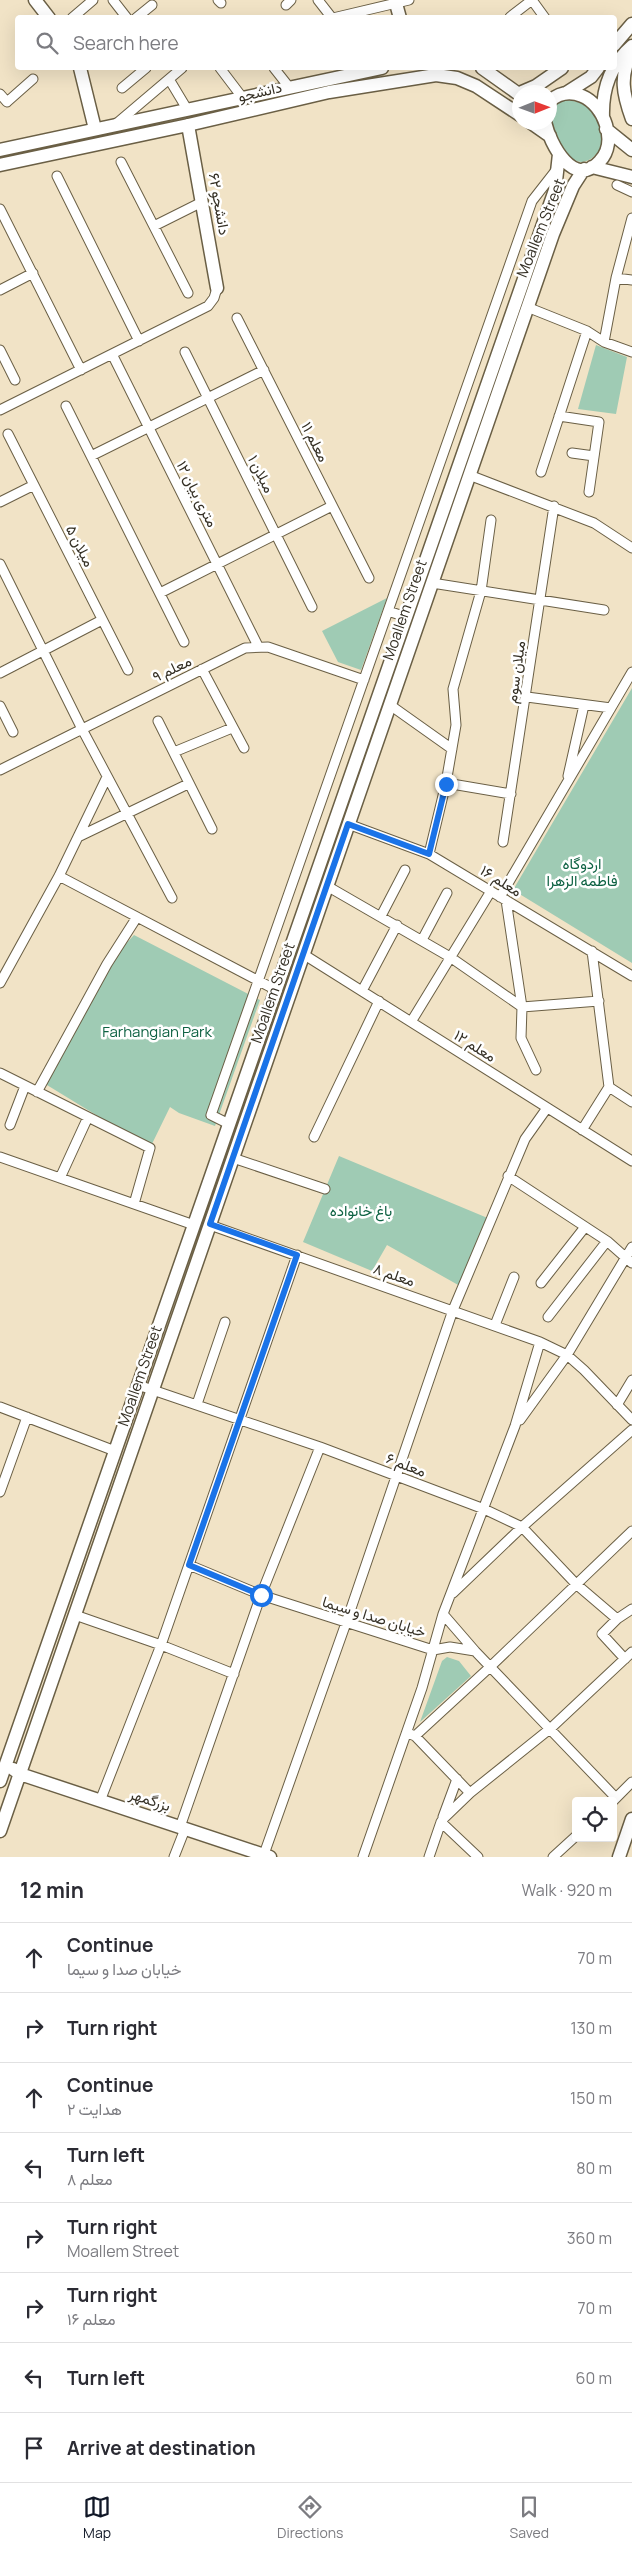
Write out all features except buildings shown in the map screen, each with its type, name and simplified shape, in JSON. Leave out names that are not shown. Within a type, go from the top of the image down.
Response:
[{"type":"main road","points":[[35,0],[47,15]]},
{"type":"main road","points":[[44,0],[56,15]]},
{"type":"main road","points":[[395,1],[399,15]]},
{"type":"main road","points":[[617,33],[629,26]]},
{"type":"main road","points":[[617,41],[629,26]]},
{"type":"main road","points":[[617,65],[623,54],[632,46]]},
{"type":"main road","points":[[632,52],[622,78],[623,96],[632,118]]},
{"type":"main road","points":[[81,70],[96,122]]},
{"type":"main road","points":[[88,70],[96,122]]},
{"type":"main road","name":"دانشجو","points":[[0,150],[42,143],[96,122],[114,125],[372,70]]},
{"type":"main road","points":[[485,70],[512,89]]},
{"type":"main road","points":[[537,85],[559,70]]},
{"type":"main road","points":[[557,98],[591,77],[596,70]]},
{"type":"main road","points":[[605,123],[602,96],[614,70]]},
{"type":"main road","name":"دانشجو","points":[[0,165],[188,125],[329,92],[436,75],[457,78],[476,86],[512,110]]},
{"type":"main road","points":[[325,80],[329,92]]},
{"type":"main road","points":[[566,93],[588,99],[596,106],[605,123],[632,150]]},
{"type":"main road","name":"Moallem Street","points":[[2,1771],[480,404],[547,232],[573,186],[588,168],[604,156],[605,123]]},
{"type":"main road","name":"دانشجو ۶۲","points":[[188,125],[217,288]]},
{"type":"main road","points":[[541,130],[550,136]]},
{"type":"main road","points":[[548,130],[559,154],[569,166],[632,177]]},
{"type":"main road","name":"Moallem Street","points":[[0,1831],[527,308],[547,232],[555,190],[559,154]]},
{"type":"main road","points":[[436,531],[448,535]]},
{"type":"main road","name":"بزرگمهر","points":[[2,1771],[20,1774],[266,1856]]},
{"type":"main road","points":[[619,1857],[632,1819]]},
{"type":"street","points":[[76,15],[93,0]]},
{"type":"street","points":[[113,0],[125,15]]},
{"type":"street","points":[[318,0],[330,15]]},
{"type":"street","points":[[344,15],[395,1],[409,0]]},
{"type":"street","points":[[513,15],[532,0],[543,15]]},
{"type":"street","points":[[140,15],[152,5]]},
{"type":"street","points":[[122,88],[144,70]]},
{"type":"street","points":[[114,125],[180,70]]},
{"type":"street","points":[[222,70],[242,97]]},
{"type":"street","points":[[276,70],[289,87]]},
{"type":"street","points":[[0,94],[7,102],[33,79]]},
{"type":"street","points":[[169,79],[187,109]]},
{"type":"street","points":[[122,162],[188,293]]},
{"type":"street","points":[[229,1124],[210,1115],[259,981],[328,777],[364,680],[532,201],[557,168]]},
{"type":"street","points":[[57,176],[139,341]]},
{"type":"street","points":[[617,185],[632,192]]},
{"type":"street","points":[[154,226],[202,202]]},
{"type":"street","points":[[0,209],[82,370]]},
{"type":"street","points":[[604,342],[616,278],[632,218]]},
{"type":"street","points":[[0,290],[33,273]]},
{"type":"street","points":[[616,278],[632,280]]},
{"type":"street","points":[[0,410],[208,306],[214,298],[217,288]]},
{"type":"street","points":[[527,308],[587,331],[604,342],[632,352]]},
{"type":"street","name":"معلم ۱۱","points":[[238,318],[369,578]]},
{"type":"street","points":[[541,472],[587,331]]},
{"type":"street","points":[[0,350],[15,380]]},
{"type":"street","name":"میلان ۱","points":[[185,352],[312,607]]},
{"type":"street","name":"۱۲ متری بیان","points":[[112,354],[258,646]]},
{"type":"street","points":[[91,456],[264,370]]},
{"type":"street","points":[[463,398],[480,404]]},
{"type":"street","points":[[66,406],[184,642]]},
{"type":"street","points":[[559,416],[599,422],[589,492]]},
{"type":"street","name":"میلان ۵","points":[[8,434],[128,670]]},
{"type":"street","points":[[572,453],[594,456]]},
{"type":"street","points":[[469,475],[554,506],[594,523],[632,548]]},
{"type":"street","points":[[0,502],[34,484]]},
{"type":"street","points":[[160,593],[332,506]]},
{"type":"street","name":"میلان سوم","points":[[503,842],[527,697],[554,506]]},
{"type":"street","points":[[429,854],[446,784],[456,725],[453,689],[481,591],[491,520]]},
{"type":"street","points":[[0,564],[82,729],[172,898]]},
{"type":"street","points":[[432,583],[604,610]]},
{"type":"street","points":[[388,612],[406,617]]},
{"type":"street","points":[[0,672],[102,620]]},
{"type":"street","points":[[258,646],[364,680]]},
{"type":"street","name":"معلم ۹","points":[[0,770],[245,648],[258,646]]},
{"type":"street","points":[[202,669],[244,748]]},
{"type":"street","points":[[411,1022],[450,958],[499,896],[632,672]]},
{"type":"street","points":[[527,697],[612,708]]},
{"type":"street","points":[[390,705],[452,749]]},
{"type":"street","points":[[567,784],[584,705]]},
{"type":"street","points":[[0,706],[13,732]]},
{"type":"street","points":[[158,721],[212,829]]},
{"type":"street","points":[[174,752],[232,728]]},
{"type":"street","points":[[0,983],[59,876],[108,777]]},
{"type":"street","points":[[78,837],[188,784]]},
{"type":"street","points":[[446,784],[511,794]]},
{"type":"street","name":"معلم ۱۶","points":[[348,824],[429,854],[632,976]]},
{"type":"street","points":[[381,916],[405,870]]},
{"type":"street","points":[[59,876],[276,990]]},
{"type":"street","points":[[327,886],[422,940],[522,1007],[599,1001]]},
{"type":"street","points":[[422,940],[447,894]]},
{"type":"street","points":[[499,896],[522,1007],[521,1038],[536,1070]]},
{"type":"street","points":[[37,1092],[107,964],[136,917]]},
{"type":"street","points":[[362,990],[397,925]]},
{"type":"street","points":[[582,1130],[610,1087],[592,951]]},
{"type":"street","name":"معلم ۱۲","points":[[304,954],[632,1161]]},
{"type":"street","points":[[314,1137],[379,1001]]},
{"type":"street","points":[[0,1073],[150,1148],[134,1204]]},
{"type":"street","points":[[10,1125],[25,1086]]},
{"type":"street","points":[[610,1087],[632,1102]]},
{"type":"street","points":[[266,1856],[453,1310],[525,1139],[547,1108]]},
{"type":"street","points":[[60,1178],[88,1117]]},
{"type":"street","points":[[0,1157],[194,1226]]},
{"type":"street","points":[[233,1158],[325,1188]]},
{"type":"street","points":[[508,1176],[607,1241],[629,1261]]},
{"type":"street","name":"معلم ۸","points":[[210,1224],[495,1324],[540,1342],[566,1355],[632,1420]]},
{"type":"street","points":[[541,1282],[585,1227]]},
{"type":"street","points":[[548,1316],[607,1241]]},
{"type":"street","points":[[515,1426],[566,1355],[629,1261],[632,1248]]},
{"type":"street","points":[[100,1801],[161,1645],[297,1255]]},
{"type":"street","points":[[495,1324],[514,1276]]},
{"type":"street","points":[[197,1404],[225,1322]]},
{"type":"street","points":[[363,1857],[422,1688],[443,1614],[515,1426],[540,1342]]},
{"type":"street","points":[[617,1405],[632,1380]]},
{"type":"street","name":"معلم ۶","points":[[138,1385],[320,1447],[484,1509],[522,1527],[576,1584],[617,1619]]},
{"type":"street","points":[[0,1407],[115,1451]]},
{"type":"street","points":[[0,1492],[27,1417]]},
{"type":"street","points":[[451,1595],[522,1527],[632,1430]]},
{"type":"street","points":[[174,1857],[261,1595],[320,1447]]},
{"type":"street","points":[[415,1736],[632,1531]]},
{"type":"street","name":"خیابان صدا و سیما","points":[[189,1565],[261,1595],[433,1650],[450,1647],[475,1651]]},
{"type":"street","points":[[442,1821],[470,1793],[551,1728],[628,1655],[602,1634],[617,1619],[632,1609]]},
{"type":"street","points":[[443,1614],[490,1667],[551,1728],[612,1797]]},
{"type":"street","points":[[75,1615],[161,1645],[234,1674]]},
{"type":"street","points":[[405,1733],[415,1736],[470,1793]]},
{"type":"street","points":[[429,1857],[457,1778]]},
{"type":"street","points":[[616,1797],[632,1782]]},
{"type":"street","points":[[442,1821],[478,1857]]},
{"type":"street","points":[[553,1857],[572,1840]]},
{"type":"green space","points":[[562,100],[572,100],[587,107],[593,113],[600,128],[602,146],[592,158],[582,162],[573,160],[564,153],[557,143],[552,130],[557,130],[557,104]]},
{"type":"green space","points":[[596,345],[627,357],[616,414],[578,409]]},
{"type":"green space","points":[[387,598],[361,670],[338,662],[322,631]]},
{"type":"green space","name":"اردوگاه فاطمه الزهرا","points":[[632,688],[632,963],[513,890]]},
{"type":"green space","name":"Farhangian Park","points":[[134,935],[260,1000],[215,1126],[179,1113],[170,1107],[150,1148],[42,1082],[107,964]]},
{"type":"green space","name":"باغ خانواده","points":[[339,1156],[490,1219],[460,1286],[387,1245],[372,1271],[303,1242]]},
{"type":"green space","points":[[447,1657],[459,1661],[471,1676],[420,1722],[442,1661]]},
{"type":"route","points":[[261,1595],[189,1565],[297,1255],[210,1224],[348,824],[429,854],[446,784]]}]
